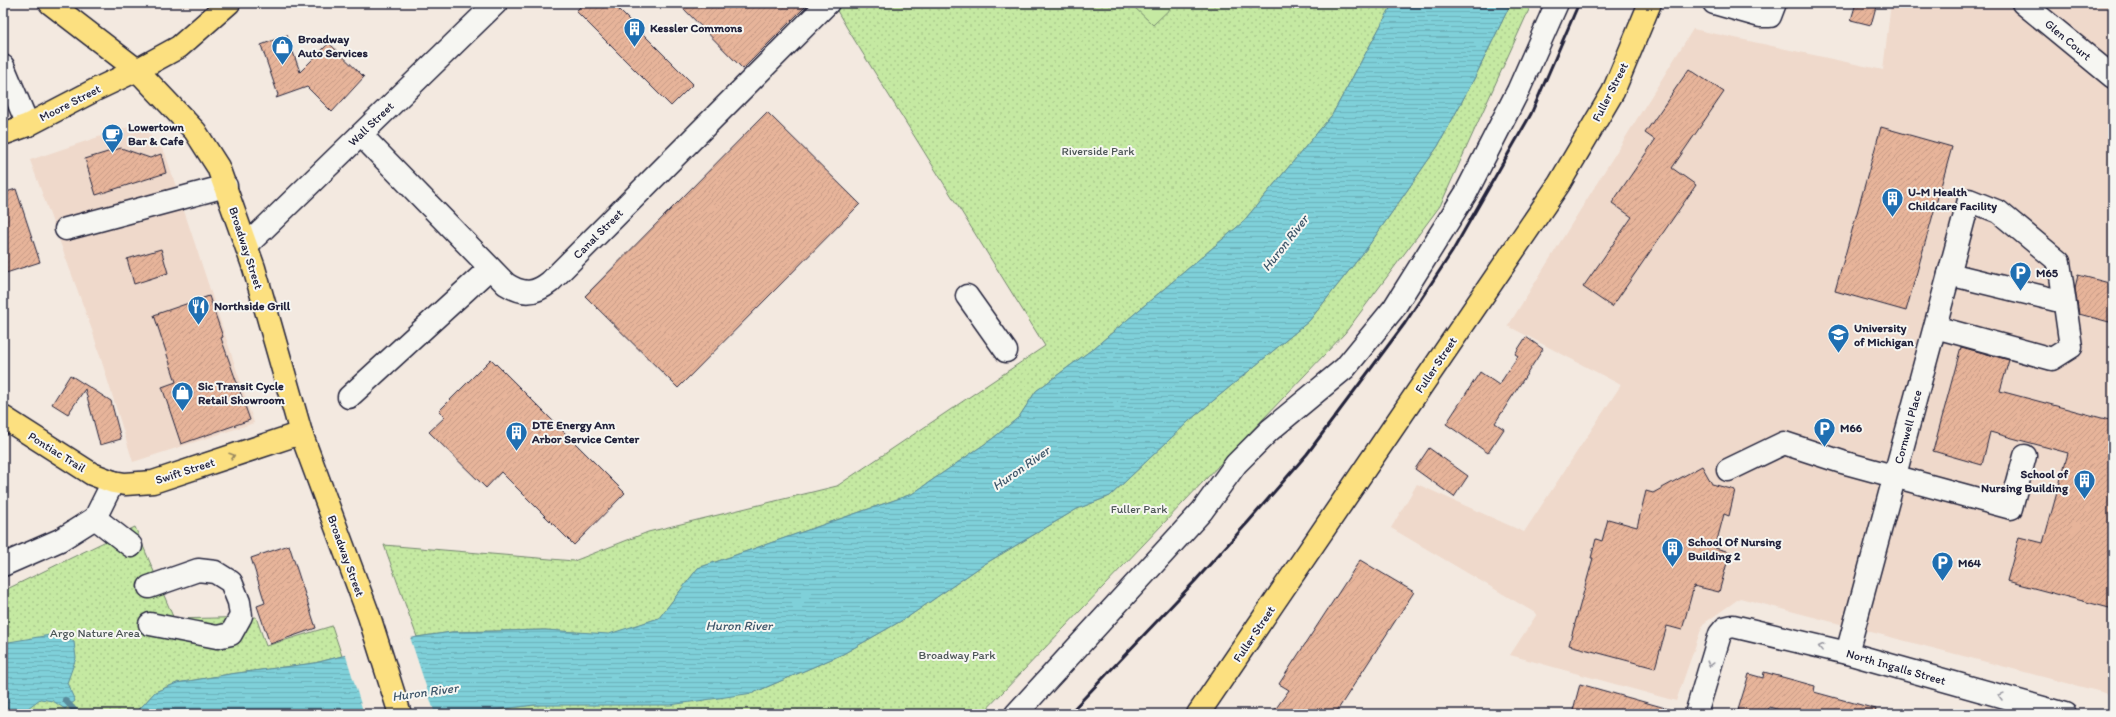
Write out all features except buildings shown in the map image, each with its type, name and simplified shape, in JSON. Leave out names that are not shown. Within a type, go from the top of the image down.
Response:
[{"type":"main road","name":"Broadway Street","points":[[50,3],[137,70],[195,131],[218,167],[246,245],[302,433],[368,616],[400,714]]},
{"type":"main road","name":"Moore Street","points":[[3,134],[28,125],[179,47],[229,3]]},
{"type":"main road","name":"Fuller Street","points":[[1198,714],[1559,184],[1613,92],[1650,3]]},
{"type":"main road","name":"Pontiac Trail","points":[[3,418],[92,474],[113,482]]},
{"type":"main road","name":"Swift Street","points":[[113,482],[125,484],[153,482],[302,433]]},
{"type":"street","name":"Wall Street","points":[[246,245],[496,3]]},
{"type":"street","name":"Canal Street","points":[[361,135],[506,284],[514,290],[528,292],[539,290],[550,282],[828,3]]},
{"type":"street","points":[[1016,714],[1202,511],[1236,464],[1270,430],[1345,368],[1394,308],[1466,193],[1518,90],[1557,3]]},
{"type":"street","points":[[1714,3],[1760,16],[1770,16],[1775,3]]},
{"type":"street","name":"Glen Court","points":[[2023,3],[2113,77]]},
{"type":"street","points":[[3,66],[28,125]]},
{"type":"street","points":[[66,229],[226,186]]},
{"type":"street","name":"Cornwell Place","points":[[1847,653],[1969,200],[1999,212],[2059,262],[2064,302]]},
{"type":"street","points":[[349,397],[490,268]]},
{"type":"street","points":[[1935,327],[2052,359],[2071,347],[2064,302],[1950,274]]},
{"type":"street","points":[[967,296],[1006,351]]},
{"type":"street","points":[[1728,470],[1784,443],[1895,477],[2011,508],[2025,456]]},
{"type":"street","points":[[3,565],[60,540],[95,518],[113,482]]},
{"type":"street","points":[[95,518],[131,546]]},
{"type":"street","points":[[149,587],[198,570],[215,572],[231,582],[239,602],[240,616],[231,634],[217,637],[150,624]]},
{"type":"street","name":"North Ingalls Street","points":[[1696,714],[1715,645],[1720,634],[1725,628],[1733,626],[1847,653],[2020,708],[2065,714]]},
{"type":"shaded area","name":"University of Michigan","points":[[1891,3],[2113,3],[2113,695],[1740,598],[1703,624],[1676,701],[1510,655],[1537,614],[1391,528],[1417,484],[1524,532],[1621,385],[1508,326],[1693,29],[1883,70]]},
{"type":"shaded area","points":[[140,123],[165,153],[254,423],[133,462],[92,330],[30,160]]},
{"type":"green space","name":"Riverside Park","points":[[842,3],[1393,3],[1332,115],[1242,223],[1094,348],[1036,391],[1019,417],[992,439],[912,494],[698,568],[659,618],[609,635],[545,630],[452,632],[417,637],[384,545],[574,561],[648,532],[837,486],[1045,346],[847,28],[836,9]]},
{"type":"green space","points":[[1130,3],[1176,3],[1153,25]]},
{"type":"green space","points":[[1511,3],[1532,3],[1440,206],[1345,333],[982,714],[462,714],[534,705],[753,693],[843,654],[908,617],[983,565],[1077,509],[1110,496],[1190,420],[1309,321],[1367,248],[1438,146],[1475,77]]},
{"type":"green space","name":"Argo Nature Area","points":[[135,527],[174,619],[256,617],[266,646],[332,626],[342,656],[315,663],[230,674],[177,683],[155,692],[135,714],[90,714],[86,711],[81,714],[3,714],[3,591]]},
{"type":"water","name":"Huron River","points":[[1393,3],[1511,3],[1475,77],[1438,146],[1367,248],[1309,321],[1190,420],[1110,496],[1077,509],[983,565],[908,617],[843,654],[753,693],[670,705],[534,705],[462,714],[135,714],[155,692],[177,683],[230,674],[315,663],[417,637],[452,632],[545,630],[609,634],[659,618],[698,568],[912,494],[992,439],[1019,417],[1036,391],[1094,348],[1242,223],[1332,115]]},
{"type":"water","points":[[62,633],[74,642],[76,658],[67,683],[75,701],[65,709],[53,701],[40,699],[20,714],[3,714],[3,643]]},
{"type":"pier","points":[[410,637],[435,714],[364,714],[345,653]]},
{"type":"waterway","points":[[65,700],[78,714]]},
{"type":"railway","points":[[1069,714],[1195,581],[1307,454],[1405,323],[1452,252],[1531,114],[1579,3]]},
{"type":"place","name":"Kessler Commons","points":[[635,48]]},
{"type":"place","name":"Broadway Auto Services","points":[[283,66]]},
{"type":"place","name":"Lowertown Bar & Cafe","points":[[112,154]]},
{"type":"place","name":"U-M Health Childcare Facility","points":[[1893,218]]},
{"type":"place","name":"M65","points":[[2020,292]]},
{"type":"place","name":"Northside Grill","points":[[199,326]]},
{"type":"place","name":"University of Michigan","points":[[1839,354]]},
{"type":"place","name":"Sic Transit Cycle Retail Showroom","points":[[182,412]]},
{"type":"place","name":"M66","points":[[1824,448]]},
{"type":"place","name":"DTE Energy Ann Arbor Service Center","points":[[517,452]]},
{"type":"place","name":"School of Nursing Building","points":[[2084,500]]},
{"type":"place","name":"School Of Nursing Building 2","points":[[1672,568]]},
{"type":"place","name":"M64","points":[[1942,582]]},
{"type":"park label","name":"Fuller Park","points":[[1139,509]]},
{"type":"park label","name":"Broadway Park","points":[[957,655]]}]
